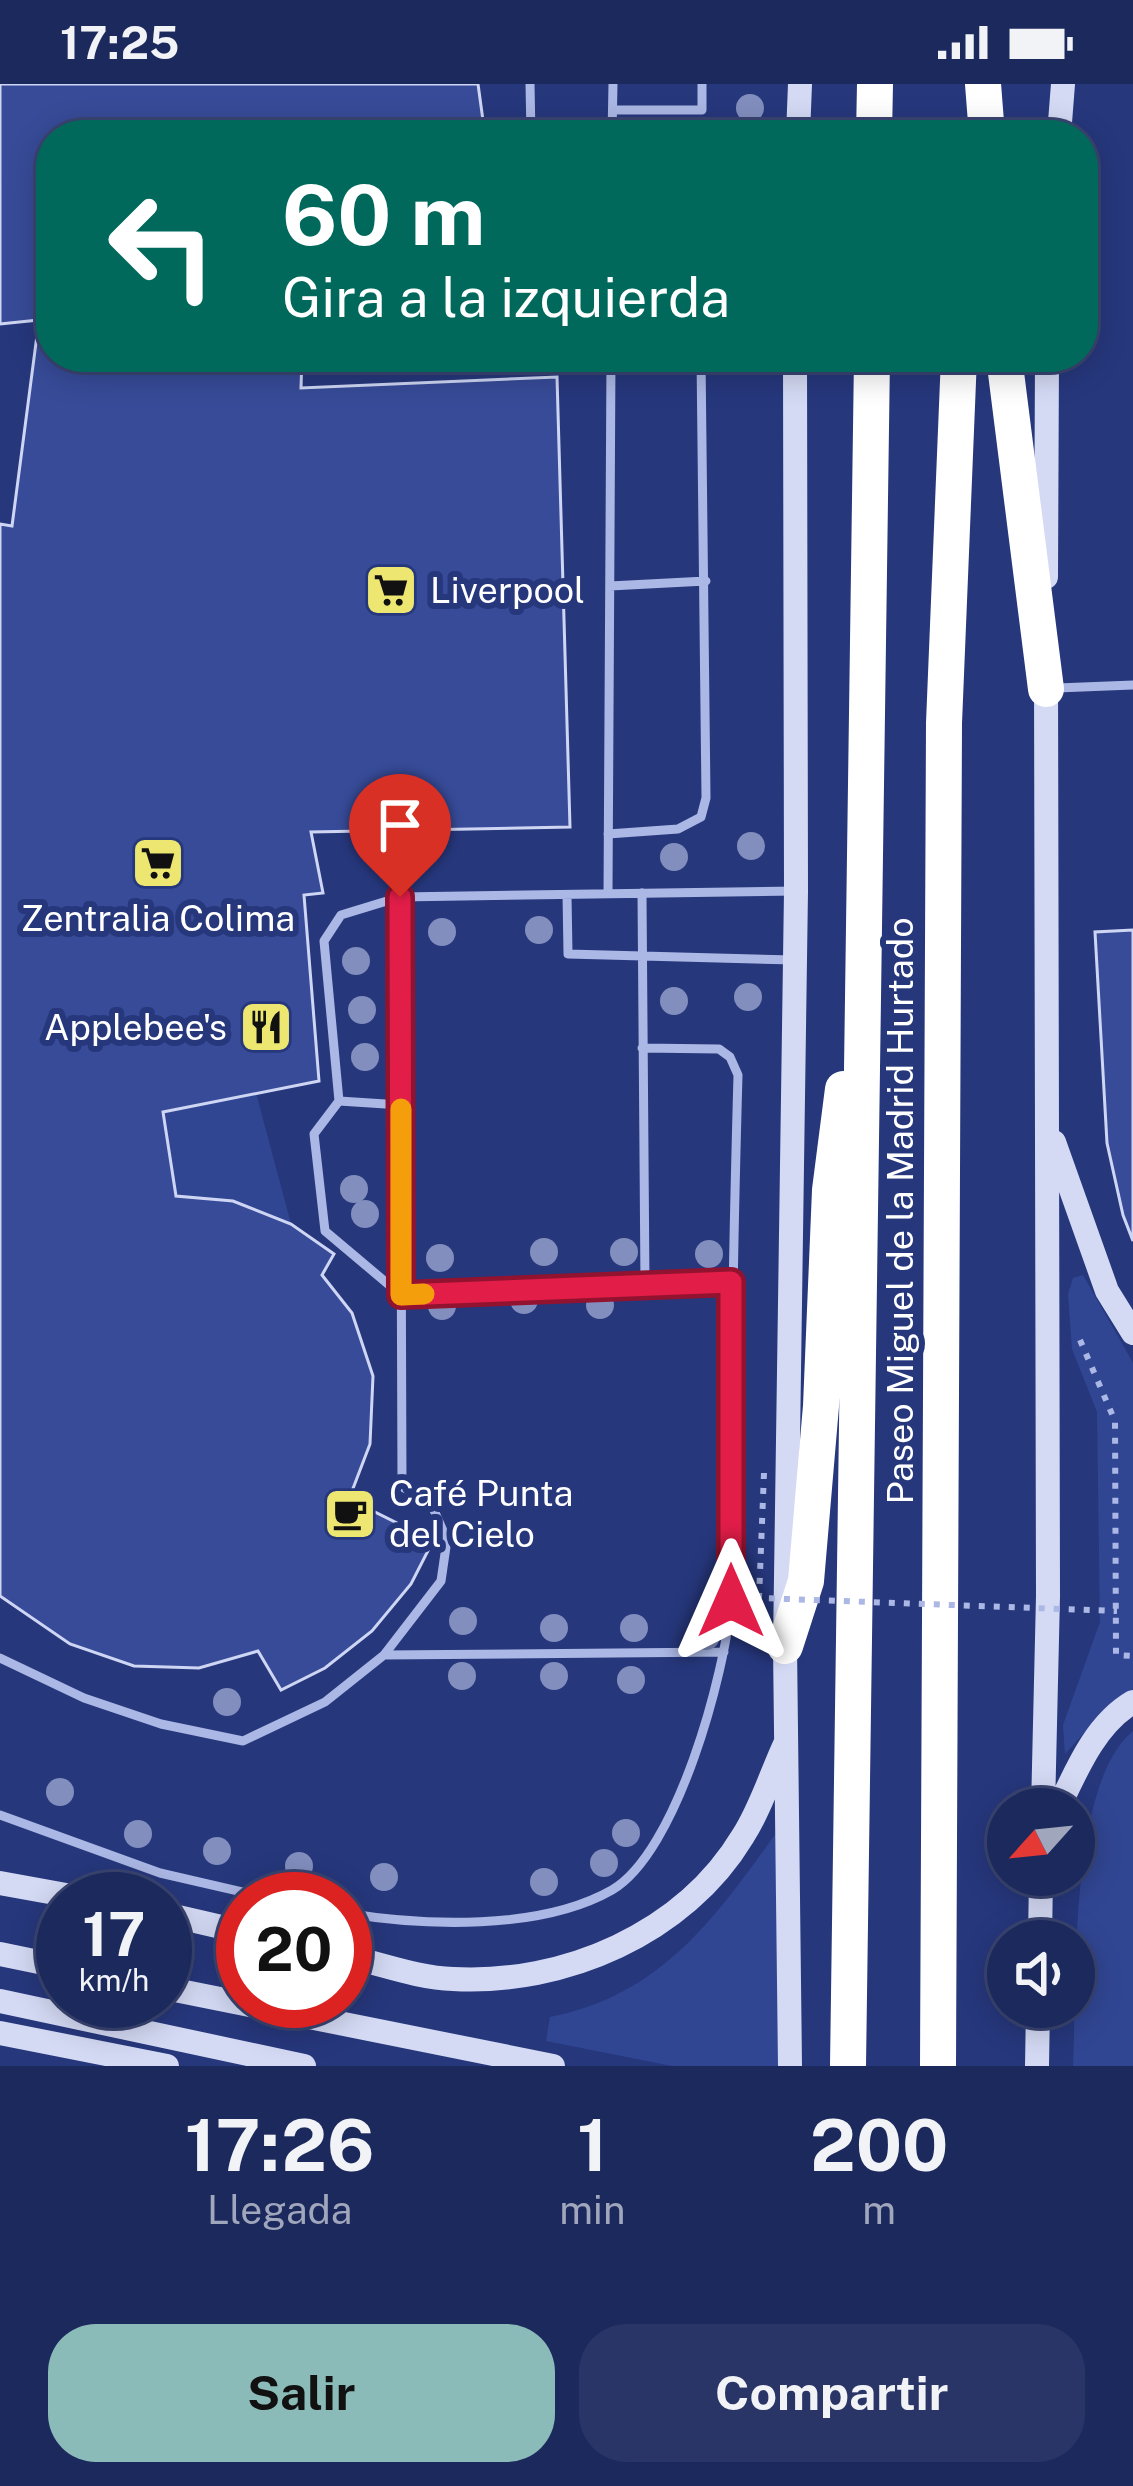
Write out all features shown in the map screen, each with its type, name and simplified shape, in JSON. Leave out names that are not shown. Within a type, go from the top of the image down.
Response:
[{"type":"highway","points":[[874,120],[875,84]]},
{"type":"highway","points":[[968,120],[969,84]]},
{"type":"highway","points":[[983,84],[986,120]]},
{"type":"highway","name":"Paseo Miguel de la Madrid Hurtado","points":[[848,2066],[872,372]]},
{"type":"highway","name":"Paseo Miguel de la Madrid Hurtado","points":[[938,2066],[944,747],[958,372]]},
{"type":"highway","points":[[1006,372],[1046,689]]},
{"type":"highway","points":[[785,1646],[806,1581],[821,1406],[830,1190],[865,901]]},
{"type":"street","points":[[799,120],[800,84]]},
{"type":"street","points":[[1060,120],[1063,84]]},
{"type":"street","points":[[790,2066],[785,1646],[796,891],[795,372]]},
{"type":"street","points":[[1043,1788],[1048,1596],[1047,372]]},
{"type":"street","points":[[1046,1122],[1107,1291],[1133,1333]]},
{"type":"street","points":[[1068,1788],[1082,1759],[1117,1712],[1133,1702]]},
{"type":"street","points":[[372,1961],[450,1979],[542,1976],[624,1946],[697,1893],[743,1837],[788,1736]]},
{"type":"street","points":[[0,1882],[36,1889]]},
{"type":"street","points":[[0,1954],[36,1961]]},
{"type":"street","points":[[192,1993],[553,2066]]},
{"type":"street","points":[[0,2001],[304,2066]]},
{"type":"street","points":[[1037,2066],[1038,2028]]},
{"type":"street","points":[[0,2033],[166,2066]]},
{"type":"lane","points":[[530,84],[531,120]]},
{"type":"lane","points":[[613,84],[613,120]]},
{"type":"lane","points":[[613,110],[702,110],[702,84]]},
{"type":"lane","points":[[608,894],[611,372]]},
{"type":"lane","points":[[608,834],[678,829],[701,817],[706,798],[701,372]]},
{"type":"lane","points":[[610,586],[706,581]]},
{"type":"lane","points":[[1046,689],[1133,685]]},
{"type":"lane","points":[[731,1282],[401,1295],[325,1231],[314,1135],[340,1101],[324,941],[341,915],[400,897],[796,891]]},
{"type":"lane","points":[[642,893],[645,1286]]},
{"type":"lane","points":[[567,895],[568,954],[794,960]]},
{"type":"lane","points":[[0,1658],[84,1698],[160,1724],[243,1741],[325,1702],[384,1655],[441,1580],[447,1540],[430,1501],[402,1487],[400,897]]},
{"type":"lane","points":[[372,1917],[405,1923],[488,1921],[567,1908],[612,1890],[637,1868],[653,1844],[681,1790],[710,1711],[731,1601],[731,1282],[738,1075],[730,1057],[718,1048],[642,1048]]},
{"type":"lane","points":[[340,1101],[401,1106]]},
{"type":"lane","points":[[384,1655],[724,1652]]},
{"type":"lane","points":[[0,1815],[160,1873],[216,1886]]},
{"type":"path","points":[[1080,1340],[1115,1420],[1117,1655],[1133,1656]]},
{"type":"path","points":[[764,1473],[759,1598],[1117,1611]]},
{"type":"shaded area","points":[[256,1093],[291,1224],[233,1201],[176,1196],[163,1112]]},
{"type":"shaded area","points":[[1083,1275],[1133,1363],[1133,1689],[1114,1700],[1065,1754],[1063,1725],[1100,1622],[1097,1412],[1072,1349],[1068,1294],[1073,1278]]},
{"type":"shaded area","points":[[1133,1731],[1133,2066],[1073,2066],[1074,2028],[1095,2028],[1095,1920],[1078,1920],[1080,1896],[1095,1896],[1095,1804],[1112,1758]]},
{"type":"shaded area","points":[[776,1833],[780,2066],[672,2066],[546,2041],[550,2017],[589,2007],[623,1991],[681,1949],[730,1895]]},
{"type":"building","name":"Zentralia Colima","points":[[0,84],[478,84],[483,120],[36,120],[36,320],[0,324]]},
{"type":"building","name":"Zentralia Colima","points":[[36,343],[36,372],[302,372],[301,388],[557,377],[570,827],[311,832],[323,893],[304,895],[319,1081],[163,1112],[176,1196],[233,1201],[291,1224],[334,1254],[322,1275],[352,1313],[373,1376],[370,1444],[349,1499],[433,1541],[411,1584],[372,1631],[325,1668],[281,1690],[258,1651],[199,1668],[134,1666],[70,1644],[0,1596],[0,524],[12,526]]},
{"type":"building","points":[[1133,930],[1133,1241],[1107,1143],[1095,932]]},
{"type":"slow traffic","points":[[401,1109],[401,1295],[424,1294]]},
{"type":"place","name":"Liverpool","points":[[391,590]]},
{"type":"place","name":"Zentralia Colima","points":[[158,863]]},
{"type":"place","name":"Applebee's","points":[[266,1027]]},
{"type":"place","name":"Café Punta del Cielo","points":[[350,1514]]},
{"type":"route","points":[[400,897],[401,1295],[731,1282],[731,1601]]}]
